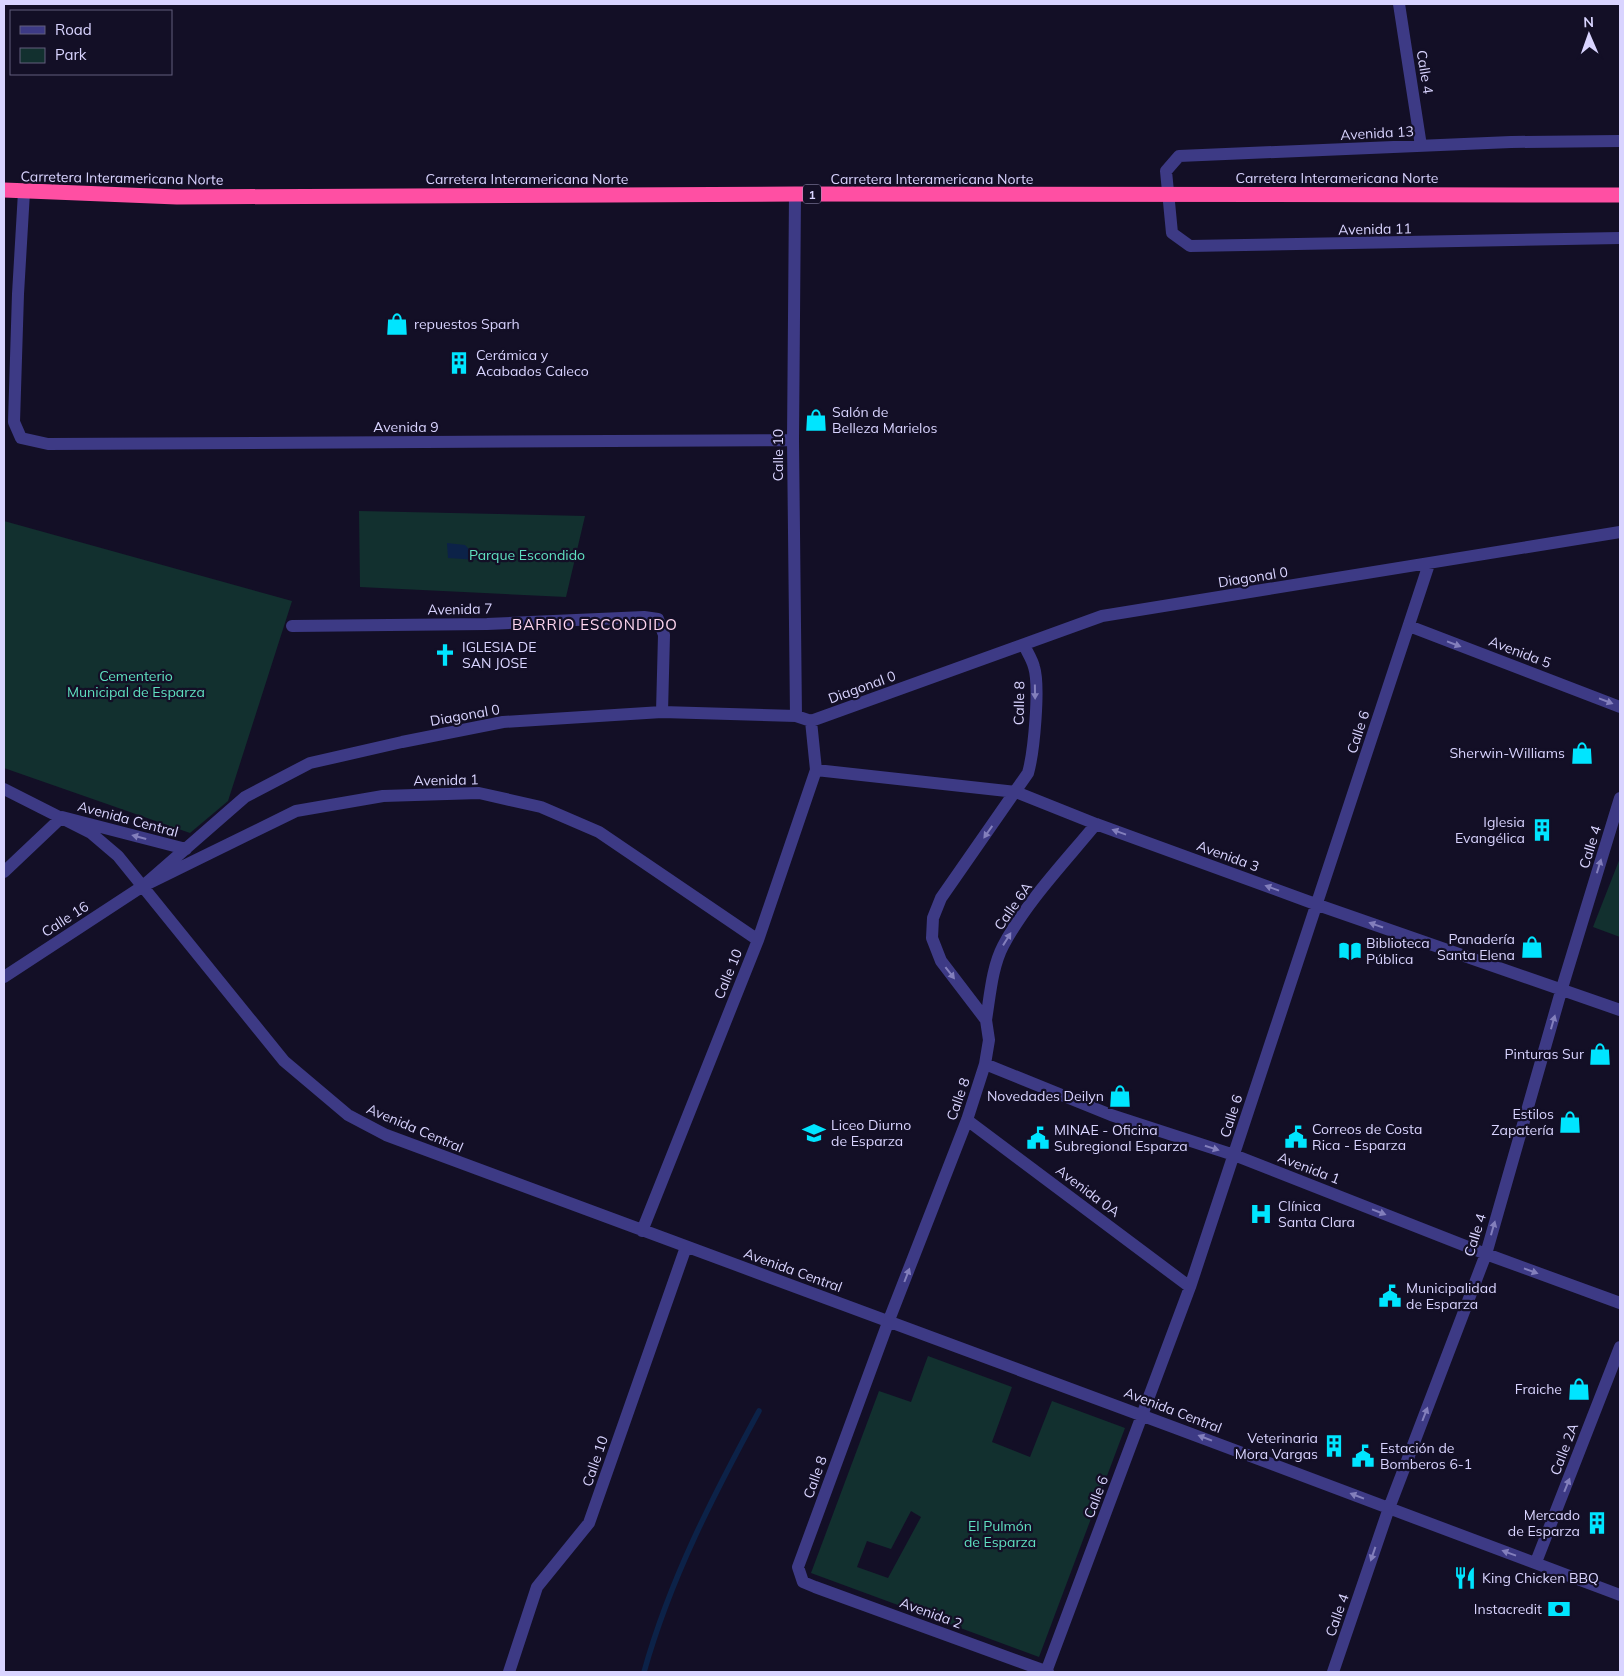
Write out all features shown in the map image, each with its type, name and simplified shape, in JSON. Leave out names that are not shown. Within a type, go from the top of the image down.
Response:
[{"type":"highway","name":"Carretera Interamericana Norte","points":[[4,190],[177,197],[795,194],[1168,196],[1620,195]]},
{"type":"street","name":"Calle 4","points":[[1399,4],[1421,146]]},
{"type":"street","name":"Avenida 13","points":[[1168,196],[1166,171],[1179,156],[1421,146],[1620,141]]},
{"type":"street","name":"Avenida 9","points":[[24,192],[18,294],[14,422],[21,438],[48,444],[793,440]]},
{"type":"street","name":"Calle 10","points":[[795,194],[793,440],[796,716]]},
{"type":"street","name":"Avenida 11","points":[[1168,196],[1172,233],[1190,246],[1620,238]]},
{"type":"street","name":"Diagonal 0","points":[[143,886],[245,798],[310,763],[503,722],[662,712],[796,716],[811,721],[1102,616],[1620,532]]},
{"type":"street","name":"Calle 6","points":[[1047,1672],[1190,1287],[1318,905],[1429,564]]},
{"type":"street","name":"Avenida 7","points":[[292,626],[487,624],[644,617],[658,619],[664,635],[662,712]]},
{"type":"street","name":"Avenida 5","points":[[1409,626],[1620,706]]},
{"type":"street","name":"Calle 8","points":[[803,1582],[798,1567],[889,1320],[967,1120],[985,1064],[989,1040],[986,1020],[941,961],[932,938],[933,918],[941,898],[1028,773],[1032,757],[1035,717],[1035,668],[1024,645]]},
{"type":"street","name":"Calle 10","points":[[642,1232],[758,940],[816,770],[811,721]]},
{"type":"street","name":"Avenida 3","points":[[816,770],[1016,792],[1096,824],[1318,905],[1562,988],[1620,1010]]},
{"type":"street","name":"Avenida Central","points":[[4,789],[92,833],[118,856],[284,1061],[348,1115],[386,1135],[642,1232],[686,1246],[1144,1414],[1620,1595]]},
{"type":"street","name":"Avenida 1","points":[[143,886],[296,811],[383,796],[479,793],[541,806],[599,832],[758,940]]},
{"type":"street","name":"Calle 4","points":[[1333,1672],[1389,1508],[1486,1254],[1562,988],[1620,798]]},
{"type":"street","name":"Avenida Central","points":[[62,817],[186,849]]},
{"type":"street","points":[[4,872],[62,817]]},
{"type":"street","name":"Calle 6A","points":[[986,1020],[993,980],[1002,947],[1025,910],[1096,824]]},
{"type":"street","name":"Calle 16","points":[[4,977],[143,886]]},
{"type":"street","name":"Avenida 1","points":[[985,1064],[1110,1115],[1234,1155],[1486,1254],[1620,1303]]},
{"type":"street","name":"Avenida 0A","points":[[967,1120],[1190,1287]]},
{"type":"street","name":"Calle 10","points":[[509,1672],[537,1587],[589,1523],[686,1246]]},
{"type":"street","name":"Calle 2A","points":[[1536,1562],[1620,1347]]},
{"type":"street","name":"Avenida 2","points":[[803,1582],[1047,1672]]},
{"type":"green space","name":"Parque Escondido","points":[[359,511],[585,516],[566,597],[360,587]]},
{"type":"green space","name":"Cementerio Municipal de Esparza","points":[[4,521],[292,601],[228,801],[190,833],[4,768]]},
{"type":"green space","points":[[1620,858],[1620,937],[1593,927]]},
{"type":"green space","name":"El Pulmón de Esparza","points":[[928,1356],[1012,1387],[992,1442],[1030,1457],[1052,1401],[1125,1428],[1039,1657],[811,1573],[879,1391],[911,1402]],"holes":[[[911,1511],[921,1517],[888,1578],[857,1567],[867,1541],[891,1549]]]},
{"type":"water","points":[[447,543],[465,545],[479,560],[448,558]]},
{"type":"waterway","points":[[644,1672],[666,1604],[694,1538],[759,1411]]},
{"type":"place","name":"repuestos Sparh","points":[[397,324]]},
{"type":"place","name":"Cerámica y Acabados Caleco","points":[[459,363]]},
{"type":"place","name":"Salón de Belleza Marielos","points":[[816,420]]},
{"type":"place","name":"IGLESIA DE SAN JOSE","points":[[445,655]]},
{"type":"place","name":"Sherwin-Williams","points":[[1582,753]]},
{"type":"place","name":"Iglesia Evangélica","points":[[1542,830]]},
{"type":"place","name":"Panadería Santa Elena","points":[[1532,947]]},
{"type":"place","name":"Biblioteca Pública","points":[[1350,951]]},
{"type":"place","name":"Pinturas Sur","points":[[1600,1054]]},
{"type":"place","name":"Novedades Deilyn","points":[[1120,1096]]},
{"type":"place","name":"Estilos Zapatería","points":[[1570,1122]]},
{"type":"place","name":"Liceo Diurno de Esparza","points":[[814,1133]]},
{"type":"place","name":"Correos de Costa Rica - Esparza","points":[[1296,1137]]},
{"type":"place","name":"MINAE - Oficina Subregional Esparza","points":[[1038,1138]]},
{"type":"place","name":"Clínica Santa Clara","points":[[1261,1214]]},
{"type":"place","name":"Municipalidad de Esparza","points":[[1390,1296]]},
{"type":"place","name":"Fraiche","points":[[1579,1389]]},
{"type":"place","name":"Veterinaria Mora Vargas","points":[[1334,1446]]},
{"type":"place","name":"Estación de Bomberos 6-1","points":[[1363,1456]]},
{"type":"place","name":"Mercado de Esparza","points":[[1597,1523]]},
{"type":"place","name":"King Chicken BBQ","points":[[1465,1578]]},
{"type":"place","name":"Instacredit","points":[[1559,1609]]},
{"type":"district","name":"BARRIO ESCONDIDO","points":[[595,624]]}]
